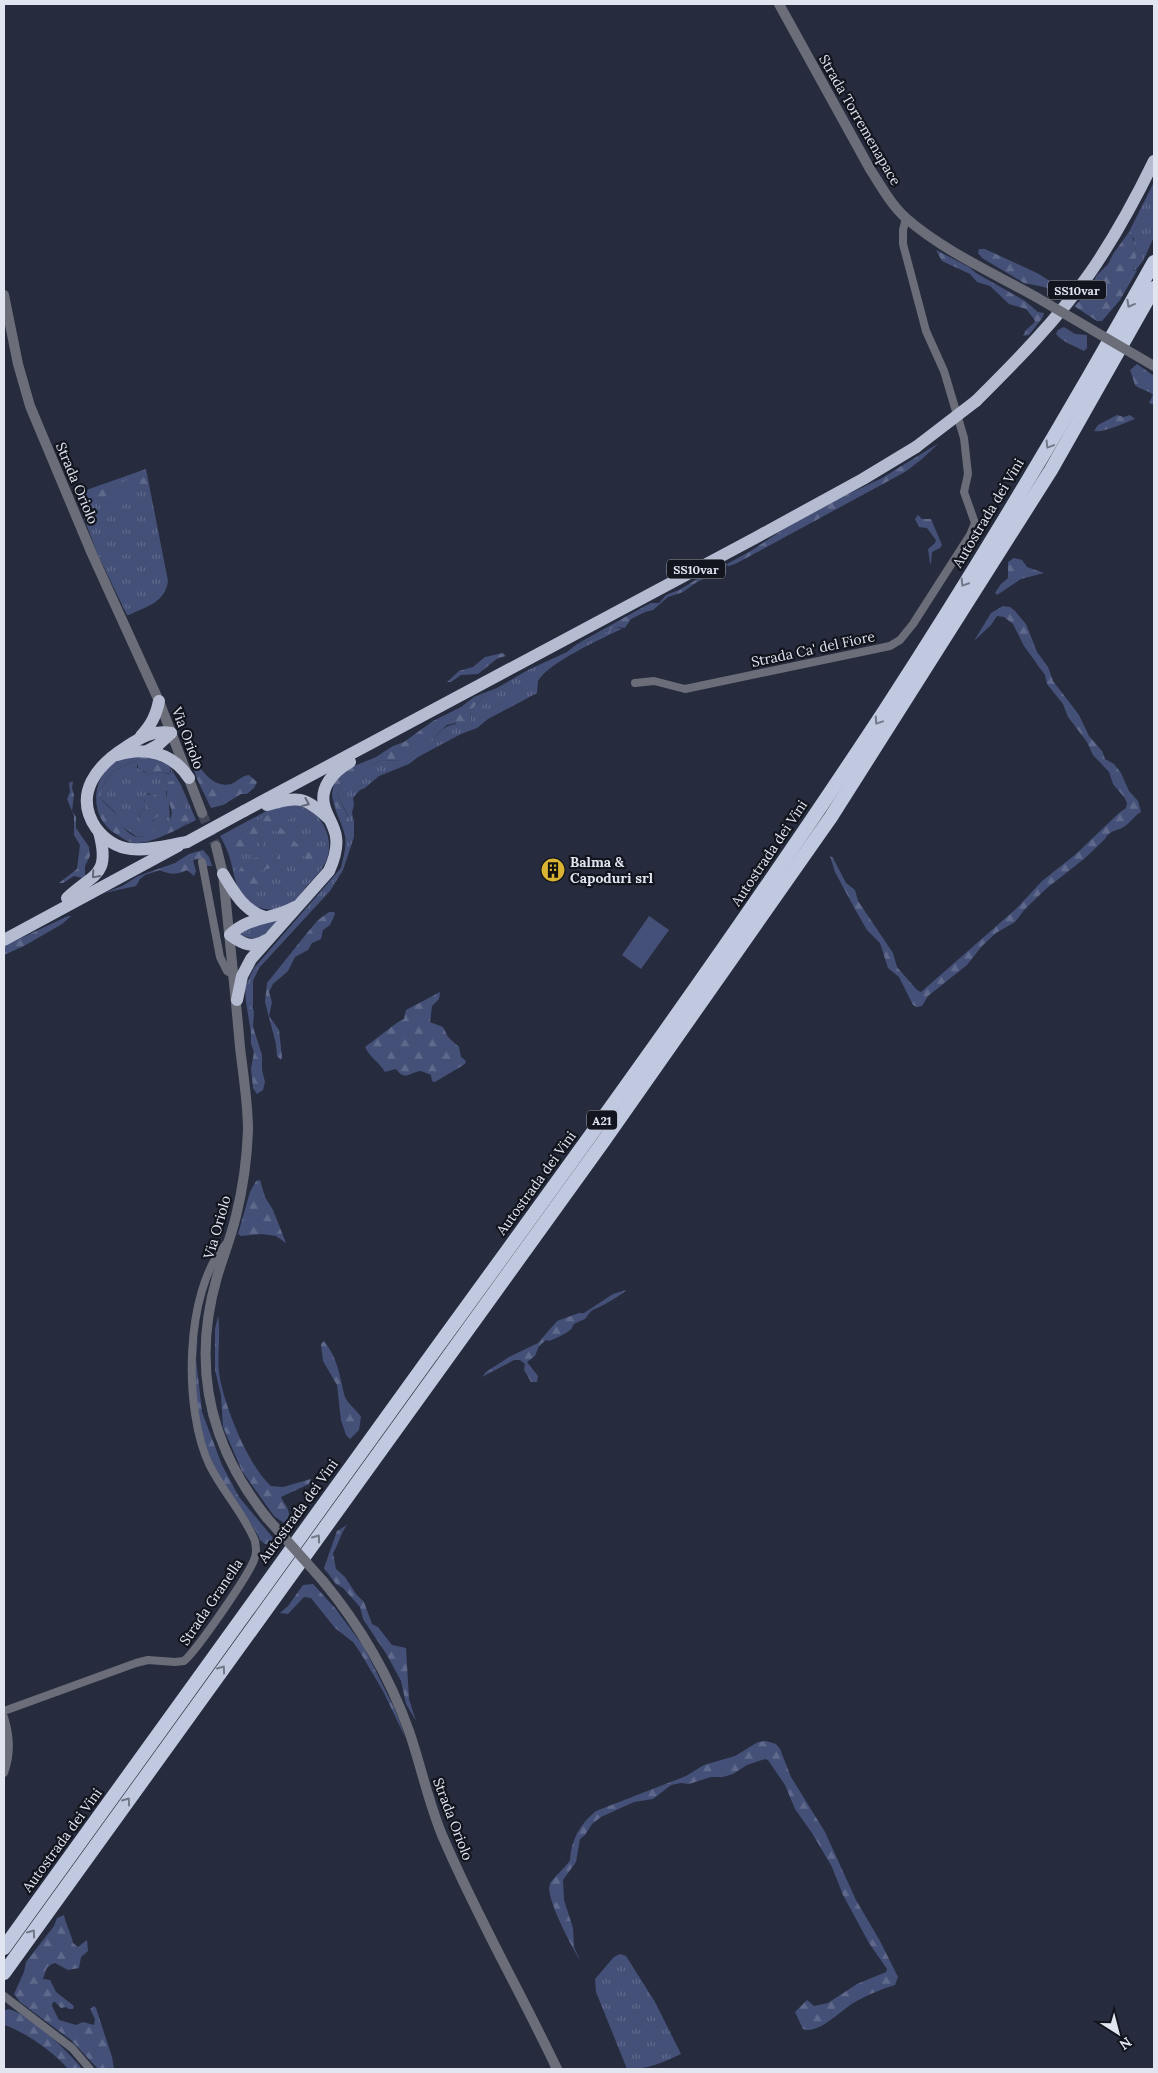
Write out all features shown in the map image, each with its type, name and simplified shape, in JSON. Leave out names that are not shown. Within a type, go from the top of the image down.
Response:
[{"type":"highway","name":"SS10var","points":[[4,940],[168,848],[187,842],[793,518],[916,447],[976,401],[1022,355],[1088,275],[1129,210],[1154,161]]},
{"type":"highway","name":"Autostrada dei Vini","points":[[4,1948],[600,1122],[808,826],[888,706],[1006,517],[1154,262]]},
{"type":"highway","name":"A21","points":[[4,1973],[603,1142],[831,817],[1051,470],[1154,288]]},
{"type":"highway","points":[[159,702],[150,726],[138,738],[101,765],[89,786],[87,799],[88,811],[92,822],[99,832],[112,843],[128,849],[168,848]]},
{"type":"highway","points":[[138,738],[151,732],[171,733]]},
{"type":"highway","points":[[110,758],[126,752],[148,751],[158,746],[171,733]]},
{"type":"highway","points":[[237,1000],[242,976],[247,966],[326,876],[336,854],[336,839],[324,807],[323,798],[328,781],[335,773],[353,760],[358,750]]},
{"type":"highway","points":[[148,751],[175,762],[189,778]]},
{"type":"highway","points":[[244,811],[293,799],[309,804],[330,820]]},
{"type":"highway","points":[[64,908],[68,897],[96,876],[102,866],[103,846],[99,832]]},
{"type":"highway","points":[[223,874],[236,895],[249,909],[264,917]]},
{"type":"highway","points":[[271,937],[261,943],[250,945],[242,943],[230,935],[241,925],[264,917],[284,913],[304,900]]},
{"type":"street","name":"Strada Torremenapace","points":[[779,4],[870,168],[886,194],[906,218],[941,244],[1154,366]]},
{"type":"street","name":"Strada Ca' del Fiore","points":[[635,683],[654,681],[684,689],[890,646],[900,640],[913,624],[970,535],[975,523],[964,492],[968,474],[964,438],[944,371],[926,331],[910,272],[903,244],[903,230],[906,218]]},
{"type":"street","name":"Strada Oriolo","points":[[4,295],[18,364],[30,406],[92,554],[148,674]]},
{"type":"street","name":"Via Oriolo","points":[[148,674],[202,812]]},
{"type":"street","name":"Via Oriolo","points":[[216,846],[223,874],[230,935],[248,1128],[244,1181],[209,1311],[206,1361],[208,1392],[216,1428],[228,1460],[248,1494],[323,1581]]},
{"type":"street","points":[[202,862],[220,957],[227,970],[234,975]]},
{"type":"street","name":"Strada Granella","points":[[4,1711],[136,1663],[148,1660],[184,1661],[203,1637],[251,1567],[257,1549],[255,1541],[210,1465],[197,1428],[192,1385],[193,1347],[198,1310],[206,1275],[218,1254],[229,1241]]},
{"type":"street","name":"Strada Oriolo","points":[[323,1581],[358,1627],[389,1682],[409,1732],[423,1783],[443,1836],[557,2069]]},
{"type":"street","points":[[4,1717],[10,1744],[4,1773]]},
{"type":"street","points":[[4,1996],[72,2048],[90,2069]]},
{"type":"green space","points":[[1154,182],[1154,237],[1143,261],[1135,271],[1133,266],[1136,249],[1133,244],[1134,239],[1129,232]]},
{"type":"green space","points":[[1129,232],[1131,232],[1137,254],[1133,266],[1134,271],[1137,270],[1120,300],[1102,321],[1097,321],[1074,306],[1085,296],[1097,275],[1108,264]]},
{"type":"green space","points":[[979,249],[985,249],[1037,273],[1058,286],[1060,291],[1057,293],[1044,287],[1024,283],[982,258],[978,253]]},
{"type":"green space","points":[[936,250],[969,267],[1025,301],[1038,312],[1044,313],[1043,317],[1029,335],[1023,336],[1026,330],[1035,322],[1026,309],[1009,304],[990,286],[977,282],[970,274],[942,261]]},
{"type":"green space","points":[[1064,327],[1075,334],[1087,335],[1087,348],[1084,351],[1065,342],[1056,334],[1058,330]]},
{"type":"green space","points":[[1137,364],[1154,376],[1154,405],[1149,403],[1153,395],[1137,387],[1135,384],[1130,370]]},
{"type":"green space","points":[[1117,415],[1124,417],[1130,415],[1135,419],[1108,429],[1094,431],[1098,425]]},
{"type":"green space","points":[[939,443],[905,472],[737,563],[729,566],[725,565],[784,529],[840,498],[882,478]]},
{"type":"green space","points":[[146,469],[168,581],[159,599],[127,615],[97,553],[75,494]]},
{"type":"green space","points":[[135,476],[143,476],[148,484],[144,487],[130,489],[93,505],[88,502],[88,497],[100,490],[118,485]]},
{"type":"green space","points":[[918,515],[922,519],[931,519],[942,545],[932,552],[931,564],[928,549],[936,540],[927,528],[919,527],[915,519]]},
{"type":"green space","points":[[1014,558],[1022,560],[1027,567],[1044,573],[1021,579],[997,595],[995,593],[1008,578],[1008,562]]},
{"type":"green space","points":[[714,571],[716,573],[697,582],[683,592],[668,597],[653,610],[631,619],[625,628],[616,627],[577,644],[651,603],[659,603],[666,595]]},
{"type":"green space","points":[[1003,606],[1010,607],[1026,624],[1037,652],[1048,667],[1053,681],[1079,715],[1089,736],[1102,751],[1105,759],[1114,764],[1121,773],[1129,791],[1138,801],[1141,812],[1125,826],[1111,832],[1084,859],[1047,888],[1025,909],[1015,922],[996,933],[982,946],[967,965],[928,996],[922,1006],[917,1007],[913,1005],[899,977],[888,968],[880,943],[867,930],[856,911],[835,872],[830,856],[833,858],[846,883],[855,890],[858,901],[893,953],[897,967],[917,990],[921,992],[1017,908],[1042,881],[1076,854],[1126,808],[1127,803],[1113,784],[1109,772],[1093,755],[1087,742],[1068,717],[1063,704],[1047,684],[1045,675],[1024,646],[1013,624],[1004,617],[997,616],[991,625],[974,641],[991,613]]},
{"type":"green space","points":[[616,627],[622,629],[576,652],[544,674],[538,681],[537,693],[488,719],[477,728],[461,734],[418,757],[409,764],[379,776],[360,790],[353,798],[354,837],[343,870],[330,891],[259,968],[253,981],[253,1007],[246,1002],[245,987],[254,968],[341,868],[345,836],[334,805],[332,794],[334,802],[349,818],[337,794],[341,783],[352,775],[380,761],[402,760],[422,744],[434,740],[445,727],[471,723],[470,711],[484,697],[481,694],[497,688],[528,670],[567,652],[577,644]]},
{"type":"green space","points":[[503,653],[506,656],[498,658],[478,674],[461,675],[451,682],[447,682],[459,671],[473,667],[485,657]]},
{"type":"green space","points":[[481,694],[484,697],[470,711],[471,723],[465,728],[455,723],[447,725],[438,733],[434,740],[415,750],[414,754],[402,760],[380,761],[341,783],[337,794],[349,819],[349,826],[345,827],[341,820],[341,812],[334,802],[332,794],[334,783],[347,769],[376,757],[393,746],[404,742],[433,721],[461,707]]},
{"type":"green space","points":[[186,740],[197,763],[208,777],[215,782],[231,784],[249,775],[257,782],[254,788],[247,794],[241,794],[223,805],[211,808],[197,779],[185,743]]},
{"type":"green space","points":[[142,754],[167,764],[170,767],[170,773],[161,772],[149,775],[144,771],[139,771],[137,763],[134,761],[112,772],[103,786],[100,798],[114,812],[127,831],[134,836],[142,837],[166,824],[172,814],[169,803],[166,809],[150,823],[141,821],[139,813],[146,808],[145,794],[156,795],[160,799],[166,799],[168,782],[173,781],[190,818],[176,830],[148,842],[133,843],[116,834],[101,819],[96,800],[97,789],[105,771],[113,763],[123,758]]},
{"type":"green space","points":[[134,761],[137,763],[137,768],[148,775],[161,772],[169,774],[171,772],[170,767],[181,785],[196,820],[178,829],[186,824],[186,814],[177,788],[166,791],[166,799],[160,799],[148,793],[144,799],[146,808],[139,813],[140,818],[153,821],[169,803],[170,820],[159,829],[150,834],[137,837],[120,825],[114,811],[100,798],[103,786],[112,772]]},
{"type":"green space","points":[[73,781],[72,811],[76,817],[76,828],[89,847],[90,856],[85,866],[85,876],[82,878],[74,876],[63,883],[59,883],[77,869],[80,845],[74,835],[74,816],[67,799],[70,792],[69,783]]},
{"type":"green space","points":[[285,805],[300,806],[316,815],[322,822],[328,839],[328,856],[324,865],[294,901],[281,908],[268,909],[256,907],[246,900],[239,890],[230,859],[220,836],[270,809]]},
{"type":"green space","points":[[286,810],[292,818],[278,826],[299,845],[309,851],[313,859],[309,863],[301,854],[287,853],[281,837],[276,831],[270,831],[263,847],[265,854],[268,857],[279,853],[281,861],[271,868],[259,871],[264,882],[252,892],[242,886],[238,872],[246,860],[260,855],[258,849],[260,841],[258,839],[245,850],[239,847],[232,850],[224,841],[224,838],[265,816]]},
{"type":"green space","points":[[203,850],[209,857],[212,866],[206,866],[204,858],[193,860],[196,871],[194,876],[187,870],[174,874],[160,870],[145,875],[136,886],[104,893],[122,886],[138,876],[175,863],[189,854]]},
{"type":"green space","points":[[329,912],[334,912],[335,914],[330,925],[323,930],[321,939],[312,943],[308,950],[295,957],[288,971],[273,984],[269,992],[272,1002],[269,1016],[279,1030],[281,1060],[277,1056],[276,1044],[265,1002],[267,983],[318,920]]},
{"type":"green space","points":[[71,916],[62,924],[4,955],[4,946]]},
{"type":"green space","points":[[649,916],[669,930],[641,969],[622,955]]},
{"type":"green space","points":[[279,919],[266,933],[257,938],[238,934],[247,927]]},
{"type":"green space","points":[[440,992],[439,999],[432,1006],[430,1022],[443,1027],[448,1037],[459,1047],[461,1057],[466,1061],[465,1064],[435,1082],[432,1081],[431,1075],[421,1071],[405,1076],[396,1069],[385,1072],[365,1047],[404,1019],[406,1010]]},
{"type":"green space","points":[[246,1002],[250,1003],[254,1011],[253,1027],[262,1055],[262,1070],[265,1082],[263,1090],[257,1094],[253,1088],[251,1069],[254,1052],[251,1044]]},
{"type":"green space","points":[[260,1180],[265,1197],[273,1210],[286,1243],[276,1236],[262,1234],[241,1236],[238,1234],[250,1192],[256,1181]]},
{"type":"green space","points":[[626,1290],[592,1311],[585,1319],[574,1324],[571,1330],[549,1341],[546,1340],[539,1346],[535,1356],[527,1362],[538,1376],[537,1382],[531,1382],[524,1370],[525,1364],[520,1360],[514,1360],[482,1377],[486,1372],[509,1357],[538,1343],[557,1321],[584,1313],[613,1294]]},
{"type":"green space","points":[[218,1316],[221,1386],[231,1417],[245,1449],[262,1477],[271,1486],[283,1487],[311,1479],[309,1484],[281,1497],[289,1513],[284,1523],[274,1516],[242,1471],[223,1427],[221,1395],[215,1370],[215,1329]]},
{"type":"green space","points":[[198,1337],[196,1359],[202,1412],[222,1465],[239,1497],[274,1539],[274,1543],[265,1544],[260,1540],[254,1528],[226,1490],[208,1450],[203,1436],[197,1400],[195,1360]]},
{"type":"green space","points":[[324,1341],[335,1360],[345,1397],[361,1417],[359,1430],[350,1439],[346,1435],[341,1420],[337,1385],[323,1361],[321,1344]]},
{"type":"green space","points":[[347,1525],[333,1553],[336,1569],[345,1577],[356,1594],[364,1602],[372,1624],[378,1627],[392,1645],[406,1648],[409,1699],[416,1721],[406,1704],[401,1681],[387,1655],[363,1619],[360,1607],[343,1588],[336,1584],[324,1568],[337,1531]]},
{"type":"green space","points":[[313,1584],[335,1608],[364,1647],[396,1712],[406,1739],[383,1691],[360,1652],[353,1642],[335,1628],[311,1598],[304,1597],[288,1614],[280,1613],[288,1606],[303,1585]]},
{"type":"green space","points":[[766,1741],[776,1744],[780,1749],[791,1777],[825,1832],[856,1900],[898,1977],[895,1985],[860,1999],[823,2025],[809,2030],[803,2029],[795,2012],[807,2000],[814,2006],[828,2003],[857,1984],[886,1972],[887,1969],[869,1943],[843,1895],[832,1867],[795,1809],[785,1785],[768,1760],[765,1759],[747,1765],[733,1774],[723,1777],[711,1777],[689,1784],[671,1785],[653,1799],[634,1802],[601,1817],[592,1824],[580,1839],[576,1862],[563,1880],[564,1900],[573,1928],[574,1947],[580,1960],[560,1922],[549,1890],[551,1882],[570,1860],[572,1846],[577,1833],[585,1821],[596,1811],[686,1776],[704,1765],[735,1756],[758,1742]]},
{"type":"green space","points":[[64,1915],[73,1943],[78,1947],[87,1940],[88,1951],[81,1957],[79,1968],[68,1970],[55,1963],[45,1971],[43,1979],[50,1980],[56,1992],[74,2006],[73,2009],[61,2008],[53,2002],[52,2006],[59,2020],[76,2025],[83,2022],[94,2025],[95,2019],[90,2009],[94,2006],[96,2008],[114,2069],[98,2069],[71,2040],[20,2002],[14,1994],[24,1972],[26,1962],[54,1926],[57,1918]]},
{"type":"green space","points":[[620,1954],[626,1956],[655,2002],[681,2054],[655,2065],[627,2069],[596,1992],[595,1979],[614,1957]]},
{"type":"green space","points":[[8,2009],[17,2012],[37,2025],[68,2053],[82,2069],[68,2069],[39,2043],[21,2032],[4,2025],[4,2011]]},
{"type":"tunnel","points":[[202,813],[216,846]]},
{"type":"place","name":"Balma & Capoduri srl","points":[[553,870]]}]
